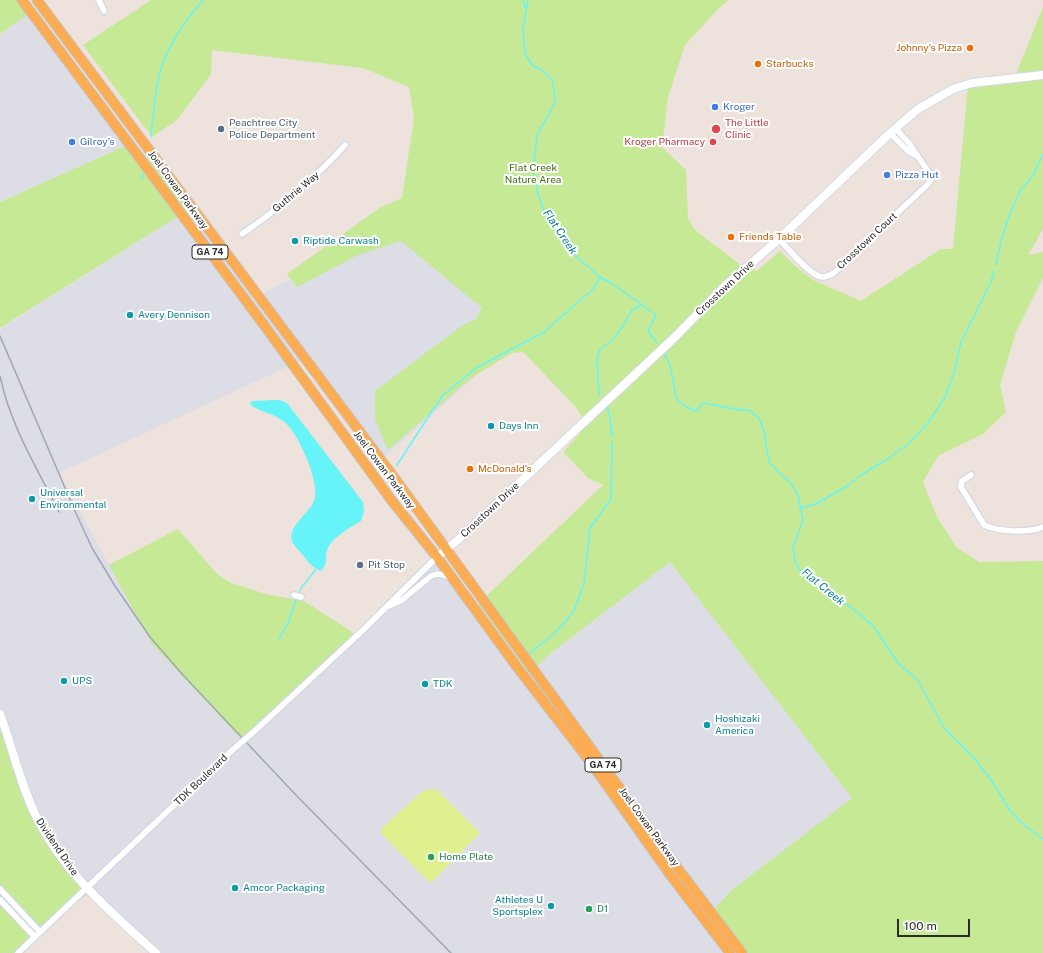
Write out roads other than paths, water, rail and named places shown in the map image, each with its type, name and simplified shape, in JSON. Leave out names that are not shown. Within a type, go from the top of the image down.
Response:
[{"type":"main road","name":"Joel Cowan Parkway","points":[[22,0],[261,321],[392,501],[437,557],[517,667],[588,759],[671,876],[730,953]]},
{"type":"main road","name":"Joel Cowan Parkway","points":[[37,0],[399,484],[679,870],[742,953]]},
{"type":"street","points":[[99,0],[104,11]]},
{"type":"street","name":"Crosstown Drive","points":[[437,557],[465,533],[674,338],[724,286],[779,239],[918,109],[952,89],[972,83],[1043,75]]},
{"type":"street","name":"Crosstown Court","points":[[779,239],[812,273],[821,277],[834,273],[931,180],[929,172],[909,143],[893,131]]},
{"type":"street","name":"Guthrie Way","points":[[242,234],[300,191],[308,181],[326,167],[345,145]]},
{"type":"street","points":[[971,474],[962,481],[961,486],[984,525],[990,528],[1029,531],[1043,527]]},
{"type":"street","name":"TDK Boulevard","points":[[18,953],[227,755],[280,709],[437,557]]},
{"type":"street","name":"TDK Boulevard","points":[[385,608],[402,600],[431,576],[437,574],[452,578]]},
{"type":"street","points":[[294,595],[301,597]]},
{"type":"street","name":"Dividend Drive","points":[[0,714],[25,788],[38,820],[72,871],[86,888],[156,953]]},
{"type":"street","points":[[671,876],[679,870]]},
{"type":"street","points":[[0,890],[40,932]]},
{"type":"street","points":[[0,900],[35,937]]},
{"type":"water","points":[[280,400],[287,403],[363,502],[364,511],[361,521],[330,544],[326,555],[326,562],[321,571],[308,561],[293,543],[291,537],[295,526],[313,504],[315,498],[314,480],[301,445],[289,426],[272,415],[252,406],[250,402]]},
{"type":"waterway","points":[[151,136],[157,85],[164,59],[179,32],[203,0]]},
{"type":"waterway","name":"Flat Creek","points":[[523,0],[525,7],[527,8]]},
{"type":"waterway","name":"Flat Creek","points":[[528,0],[523,29],[525,54],[532,65],[543,71],[552,79],[554,91],[555,103],[537,135],[533,173],[538,194],[546,216],[571,252],[600,277],[613,284],[656,315],[648,331],[657,343]]},
{"type":"waterway","points":[[996,265],[1001,241],[1009,216],[1021,189],[1033,176],[1043,154]]},
{"type":"waterway","points":[[142,179],[143,174]]},
{"type":"waterway","points":[[800,508],[816,504],[847,486],[907,445],[928,423],[945,397],[954,373],[961,342],[991,282],[994,271]]},
{"type":"waterway","points":[[397,465],[442,396],[476,368],[544,332],[593,289],[600,278]]},
{"type":"waterway","points":[[599,395],[597,359],[600,349],[612,340],[623,326],[632,310],[641,305]]},
{"type":"waterway","name":"Flat Creek","points":[[664,352],[671,369],[676,398],[685,406],[696,411],[703,403],[740,410],[749,410],[759,418],[764,431],[769,462],[791,483],[798,495],[803,520],[793,547],[795,561],[800,571],[861,615],[874,627],[899,664],[917,679],[944,728],[974,758],[991,780],[1011,812],[1023,824],[1043,839]]},
{"type":"waterway","points":[[607,406],[612,437]]},
{"type":"waterway","points":[[530,653],[558,630],[574,611],[584,583],[590,528],[611,499],[612,442]]},
{"type":"waterway","points":[[298,594],[316,569]]},
{"type":"waterway","points":[[279,639],[288,623],[297,597]]},
{"type":"railway","points":[[0,336],[92,548],[115,586],[150,637],[183,675],[294,793],[451,953]]},
{"type":"railway","points":[[0,376],[10,412],[17,429],[59,512]]},
{"type":"place","name":"Johnny's Pizza","points":[[970,48]]},
{"type":"place","name":"Starbucks","points":[[758,64]]},
{"type":"place","name":"Kroger","points":[[715,107]]},
{"type":"place","name":"Peachtree City Police Department","points":[[221,129]]},
{"type":"place","name":"The Little Clinic","points":[[716,129]]},
{"type":"place","name":"Gilroy's","points":[[72,142]]},
{"type":"place","name":"Kroger Pharmacy","points":[[713,142]]},
{"type":"place","name":"Pizza Hut","points":[[887,175]]},
{"type":"place","name":"Friends Table","points":[[731,237]]},
{"type":"place","name":"Riptide Carwash","points":[[295,241]]},
{"type":"place","name":"Avery Dennison","points":[[130,315]]},
{"type":"place","name":"Days Inn","points":[[491,426]]},
{"type":"place","name":"McDonald's","points":[[470,469]]},
{"type":"place","name":"Universal Environmental","points":[[32,499]]},
{"type":"place","name":"Pit Stop","points":[[360,565]]},
{"type":"place","name":"UPS","points":[[64,681]]},
{"type":"place","name":"TDK","points":[[425,684]]},
{"type":"place","name":"Hoshizaki America","points":[[707,725]]},
{"type":"place","name":"Home Plate","points":[[431,857]]},
{"type":"place","name":"Amcor Packaging","points":[[235,888]]},
{"type":"place","name":"Athletes U Sportsplex","points":[[551,906]]},
{"type":"place","name":"D1","points":[[589,909]]},
{"type":"park label","name":"Flat Creek Nature Area","points":[[533,174]]}]
